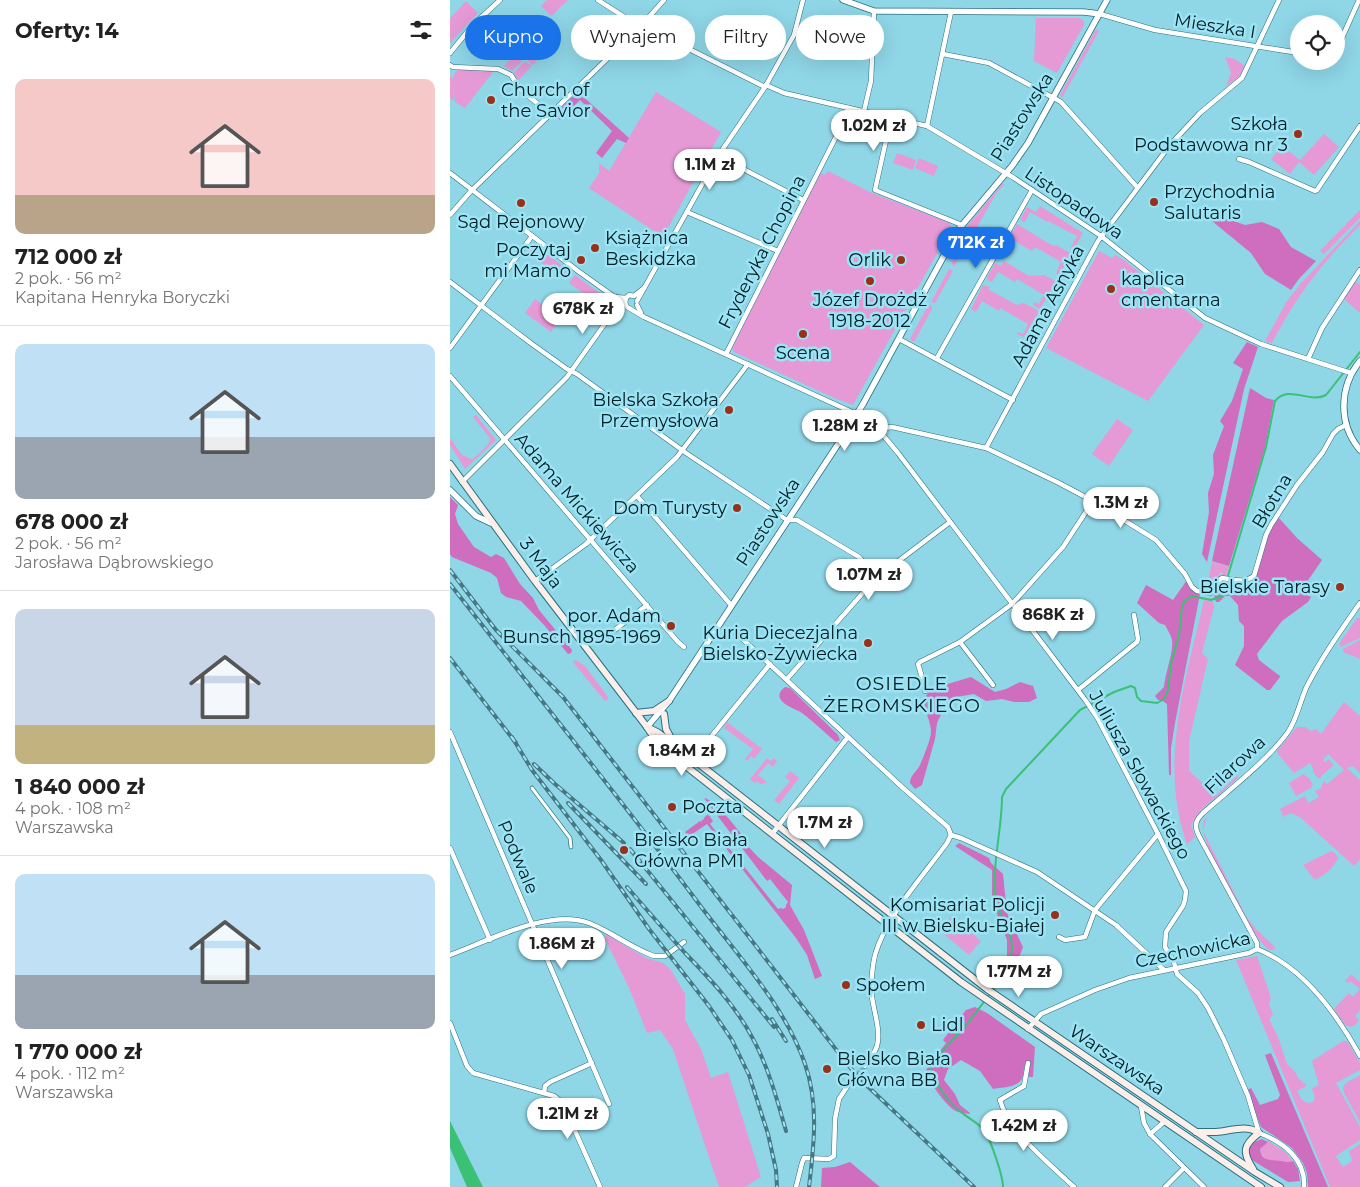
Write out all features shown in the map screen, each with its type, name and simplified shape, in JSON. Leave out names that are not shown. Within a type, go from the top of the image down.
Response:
[{"type":"main road","name":"3 Maja","points":[[450,464],[491,523],[647,727]]},
{"type":"main road","points":[[636,713],[651,713],[669,701]]},
{"type":"main road","points":[[664,714],[666,729],[674,745]]},
{"type":"main road","name":"Warszawska","points":[[647,727],[674,745],[990,991],[1255,1172],[1280,1187]]},
{"type":"main road","name":"Warszawska","points":[[647,727],[659,745],[984,999],[1261,1187]]},
{"type":"main road","points":[[1196,1132],[1217,1132],[1246,1128],[1259,1133],[1248,1143],[1245,1152],[1247,1161],[1255,1172]]},
{"type":"street","points":[[450,53],[472,26],[500,0]]},
{"type":"street","name":"Listopadowa","points":[[598,0],[623,15]]},
{"type":"street","points":[[651,15],[664,0]]},
{"type":"street","points":[[450,173],[614,296],[625,301],[627,307],[631,308],[637,303],[718,156],[765,86],[794,35],[802,0]]},
{"type":"street","points":[[843,0],[874,12],[1084,12],[1100,14]]},
{"type":"street","name":"Piastowska","points":[[647,727],[669,701],[857,414],[962,225],[1006,173],[1028,143],[1107,0]]},
{"type":"street","name":"Adama Asnyka","points":[[986,448],[1014,400],[1101,236],[1183,130],[1217,98],[1239,82],[1245,74],[1279,0]]},
{"type":"street","points":[[1345,31],[1359,0]]},
{"type":"street","points":[[864,111],[871,81],[874,12]]},
{"type":"street","points":[[927,126],[951,12]]},
{"type":"street","name":"Mieszka I","points":[[1100,14],[1154,30],[1290,52]]},
{"type":"street","name":"Listopadowa","points":[[695,52],[765,86],[784,93],[927,126],[1006,173],[1101,236],[1205,318],[1261,344],[1349,372]]},
{"type":"street","points":[[943,54],[989,63],[1054,97],[1061,102],[1138,187]]},
{"type":"street","points":[[450,215],[471,190],[606,60]]},
{"type":"street","points":[[451,66],[498,69],[511,74],[520,89],[550,114]]},
{"type":"street","name":"Fryderyka Chopina","points":[[726,354],[845,119],[848,108]]},
{"type":"street","points":[[891,118],[875,190],[962,225]]},
{"type":"street","points":[[1239,159],[1315,191],[1318,190],[1360,126]]},
{"type":"street","points":[[718,156],[803,200]]},
{"type":"street","points":[[936,358],[1032,190]]},
{"type":"street","points":[[687,212],[778,251]]},
{"type":"street","points":[[450,348],[532,236]]},
{"type":"street","points":[[1308,359],[1322,328],[1360,270]]},
{"type":"street","points":[[450,282],[532,344],[787,520],[797,520],[859,557],[876,578]]},
{"type":"street","points":[[462,482],[571,371],[616,309],[629,295],[634,296],[645,288]]},
{"type":"street","points":[[614,296],[616,309]]},
{"type":"street","points":[[634,296],[641,315]]},
{"type":"street","name":"Juliusza Słowackiego","points":[[631,308],[641,315],[857,414],[878,429],[1078,690],[1092,710],[1186,891],[1185,900],[1168,926],[1164,937],[1165,947],[1176,968],[1177,974],[1198,993],[1208,1008],[1244,1087],[1259,1133]]},
{"type":"street","points":[[898,339],[1014,400]]},
{"type":"street","points":[[1360,360],[1349,372],[1344,400],[1346,425],[1352,440],[1360,450]]},
{"type":"street","points":[[535,581],[591,540],[683,450],[748,364]]},
{"type":"street","name":"Adama Mickiewicza","points":[[450,376],[684,647]]},
{"type":"street","name":"Błotna","points":[[1093,501],[1156,540],[1185,574],[1197,592],[1212,593],[1217,588],[1220,579],[1245,580],[1255,574],[1266,535],[1271,525],[1296,485],[1323,452],[1334,432],[1346,425]]},
{"type":"street","points":[[878,429],[892,427],[986,448],[1093,501],[1063,547],[1012,604],[960,642],[918,664],[926,687],[924,691]]},
{"type":"street","points":[[450,490],[476,516],[491,523]]},
{"type":"street","points":[[637,496],[731,606]]},
{"type":"street","points":[[787,679],[876,578],[950,522]]},
{"type":"street","name":"Filarowa","points":[[1257,948],[1257,943],[1198,834],[1195,824],[1203,813],[1283,739],[1290,729],[1299,703],[1318,666],[1360,603]]},
{"type":"street","points":[[603,639],[647,605]]},
{"type":"street","points":[[1078,690],[1137,642],[1134,615]]},
{"type":"street","points":[[736,633],[948,827],[950,835],[947,843],[893,916],[880,942],[873,966],[872,994],[878,1036],[877,1045],[873,1056],[865,1066]]},
{"type":"street","points":[[960,642],[993,686]]},
{"type":"street","points":[[710,738],[770,664]]},
{"type":"street","name":"Piastowska","points":[[664,714],[669,701]]},
{"type":"street","points":[[647,727],[664,714]]},
{"type":"street","name":"Podwale","points":[[450,732],[610,1104]]},
{"type":"street","points":[[772,834],[848,737]]},
{"type":"street","points":[[693,760],[704,746]]},
{"type":"street","points":[[532,788],[570,838],[571,847]]},
{"type":"street","points":[[1059,937],[1065,940],[1085,937],[1095,910],[1158,834]]},
{"type":"street","points":[[950,835],[994,852],[1037,872],[1116,925],[1164,970]]},
{"type":"street","points":[[450,848],[490,940]]},
{"type":"street","points":[[450,955],[531,923],[568,919],[589,923],[654,956],[665,956],[684,942]]},
{"type":"street","name":"Czechowicka","points":[[1028,1029],[1041,1014],[1095,990],[1129,978],[1249,952],[1257,948],[1273,956],[1312,989],[1341,1025],[1360,1056]]},
{"type":"street","points":[[450,1023],[467,1066],[473,1073],[554,1096],[564,1106],[600,1187]]},
{"type":"street","points":[[544,1093],[545,1086],[550,1082],[592,1063]]},
{"type":"street","points":[[1028,1063],[1024,1086],[1000,1100],[1002,1110],[1018,1132],[1074,1187]]},
{"type":"street","points":[[796,1187],[804,1158],[829,1159],[834,1156],[835,1118],[839,1099],[852,1079]]},
{"type":"street","points":[[1141,1106],[1144,1123],[1150,1134],[1204,1187]]},
{"type":"street","points":[[1150,1134],[1164,1122]]},
{"type":"street","points":[[1259,1133],[1269,1137],[1293,1155],[1303,1172],[1304,1187]]},
{"type":"street","points":[[1165,1187],[1184,1168]]},
{"type":"shaded area","points":[[547,0],[568,0],[552,15],[541,6]]},
{"type":"shaded area","points":[[466,1],[478,13],[476,15],[465,15],[465,27],[450,43],[450,18]]},
{"type":"shaded area","points":[[1036,18],[1079,18],[1084,21],[1084,25],[1057,73],[1034,61]]},
{"type":"shaded area","points":[[1096,29],[1099,31],[1062,98],[1060,95]]},
{"type":"shaded area","points":[[1225,57],[1235,59],[1245,66],[1238,78],[1226,86],[1231,73]]},
{"type":"shaded area","points":[[510,60],[521,60],[512,71],[504,66]]},
{"type":"shaded area","points":[[528,60],[537,60],[533,65]]},
{"type":"shaded area","points":[[526,62],[532,66],[518,81],[514,73]]},
{"type":"shaded area","points":[[463,68],[492,70],[493,72],[465,108],[455,102],[453,83],[454,101],[450,98],[450,74],[452,80],[456,71]]},
{"type":"shaded area","points":[[578,92],[629,138],[626,143],[617,139],[602,158],[596,153],[612,131],[580,100],[560,120],[554,114]]},
{"type":"shaded area","points":[[656,92],[721,132],[663,237],[589,188],[599,173],[599,163],[609,171]]},
{"type":"shaded area","points":[[1324,134],[1339,147],[1314,175],[1299,162],[1290,174],[1271,159],[1282,146],[1300,160]]},
{"type":"shaded area","points":[[897,153],[916,160],[913,170],[893,163]]},
{"type":"shaded area","points":[[919,158],[938,166],[934,176],[915,168]]},
{"type":"shaded area","points":[[828,171],[872,193],[950,223],[951,228],[853,405],[734,352],[732,348],[820,173],[825,175]]},
{"type":"shaded area","points":[[1003,183],[1004,185],[997,192],[976,229],[964,230]]},
{"type":"shaded area","points":[[1040,206],[1083,233],[1074,249],[1071,247],[1077,236],[1030,212],[1025,222],[1020,220],[1027,207],[1036,212]]},
{"type":"shaded area","points":[[1360,210],[1360,218],[1324,254],[1320,251]]},
{"type":"shaded area","points":[[1228,219],[1245,225],[1262,222],[1279,229],[1291,247],[1316,261],[1291,290],[1265,274],[1251,253],[1212,221]]},
{"type":"shaded area","points":[[1360,221],[1360,225],[1311,280],[1272,343],[1265,341],[1287,301],[1302,282]]},
{"type":"shaded area","points":[[1017,224],[1053,246],[1056,245],[1072,254],[1059,275],[1056,273],[1061,262],[1035,247],[1032,251],[1009,238]]},
{"type":"shaded area","points":[[970,232],[974,232],[954,267],[951,262]]},
{"type":"shaded area","points":[[531,245],[534,245],[570,271],[564,279],[526,252]]},
{"type":"shaded area","points":[[1099,251],[1112,258],[1115,255],[1124,260],[1204,325],[1148,401],[1046,348]]},
{"type":"shaded area","points":[[1004,261],[1029,276],[1044,275],[1056,281],[1040,309],[1033,305],[1035,302],[1039,304],[1044,295],[1017,279],[1015,282],[998,272],[992,282],[988,280],[987,277],[995,263],[1001,266]]},
{"type":"shaded area","points":[[949,269],[953,271],[935,303],[931,302]]},
{"type":"shaded area","points":[[575,275],[612,302],[613,305],[608,311],[569,283]]},
{"type":"shaded area","points":[[1355,281],[1360,285],[1360,313],[1343,298]]},
{"type":"shaded area","points":[[983,285],[990,287],[989,290],[1017,305],[1024,303],[1039,311],[1024,337],[1017,334],[1018,332],[1023,334],[1028,324],[1000,308],[999,311],[982,301],[976,312],[971,309]]},
{"type":"shaded area","points":[[535,299],[561,318],[551,332],[525,313]]},
{"type":"shaded area","points":[[929,304],[932,306],[932,309],[914,342],[910,339]]},
{"type":"shaded area","points":[[1247,342],[1258,347],[1244,389],[1207,562],[1202,554],[1209,512],[1208,493],[1214,474],[1213,455],[1224,426],[1220,421],[1232,401],[1243,369],[1233,363]]},
{"type":"shaded area","points":[[1250,388],[1266,398],[1274,400],[1265,448],[1229,566],[1212,561]]},
{"type":"shaded area","points":[[476,415],[496,440],[465,469],[450,445],[450,438],[462,455],[471,459],[474,458],[488,445],[490,438],[473,417]]},
{"type":"shaded area","points":[[1117,419],[1133,430],[1109,466],[1092,454]]},
{"type":"shaded area","points":[[450,497],[458,505],[455,514],[458,524],[474,547],[491,557],[496,554],[504,558],[520,584],[533,598],[539,610],[572,650],[571,653],[568,654],[521,601],[506,597],[501,593],[497,578],[491,573],[452,557],[450,554]]},
{"type":"shaded area","points":[[1279,518],[1297,538],[1322,560],[1300,592],[1311,597],[1308,602],[1282,621],[1257,654],[1259,660],[1280,676],[1270,690],[1267,690],[1235,665],[1244,646],[1244,626],[1239,621],[1238,605],[1230,596],[1225,596],[1219,602],[1216,602],[1214,595],[1224,580],[1242,583],[1252,579],[1268,533]]},
{"type":"shaded area","points":[[1212,562],[1229,566],[1226,576],[1223,576],[1222,572],[1220,573],[1214,590],[1206,591]]},
{"type":"shaded area","points":[[1187,580],[1195,592],[1200,594],[1175,723],[1171,748],[1171,775],[1169,775],[1167,704],[1158,700],[1155,696],[1164,687],[1172,650],[1172,640],[1165,625],[1159,623],[1137,603],[1146,585],[1173,600]]},
{"type":"shaded area","points":[[1204,600],[1213,601],[1214,607],[1202,653],[1208,659],[1189,741],[1189,771],[1216,795],[1237,776],[1238,778],[1200,811],[1191,825],[1195,837],[1187,844],[1179,814],[1175,783],[1175,752],[1183,691]]},
{"type":"shaded area","points":[[1357,618],[1360,618],[1360,638],[1341,647],[1339,644]]},
{"type":"shaded area","points":[[1360,640],[1360,659],[1343,652],[1343,649]]},
{"type":"shaded area","points":[[576,660],[585,666],[608,697],[607,701],[604,700],[573,662]]},
{"type":"shaded area","points":[[971,677],[995,692],[1020,682],[1033,686],[1037,698],[1029,702],[1014,702],[1002,699],[986,701],[974,694],[956,697],[945,706],[937,723],[935,739],[922,785],[915,789],[910,783],[911,778],[919,767],[931,735],[925,705],[927,693],[932,687]]},
{"type":"shaded area","points":[[785,687],[790,688],[838,735],[840,740],[836,742],[802,713],[783,702],[779,694]]},
{"type":"shaded area","points":[[1344,702],[1360,716],[1360,773],[1353,766],[1347,768],[1360,780],[1360,859],[1354,866],[1301,818],[1291,813],[1284,816],[1286,822],[1280,809],[1305,796],[1308,803],[1319,797],[1315,791],[1321,787],[1324,781],[1327,784],[1344,770],[1328,754],[1323,760],[1325,762],[1328,759],[1334,765],[1321,778],[1318,778],[1313,772],[1310,763],[1294,773],[1277,751],[1297,727],[1305,727],[1311,731],[1316,729],[1321,734]]},
{"type":"shaded area","points":[[727,722],[762,749],[754,759],[751,756],[747,761],[745,759],[753,749],[724,728]]},
{"type":"shaded area","points":[[767,758],[771,761],[774,758],[777,761],[773,767],[768,763],[758,775],[767,782],[760,784],[757,781],[755,783],[750,779]]},
{"type":"shaded area","points":[[790,771],[799,778],[779,804],[774,800],[790,781],[785,777]]},
{"type":"shaded area","points":[[1303,774],[1309,778],[1313,785],[1296,796],[1289,783]]},
{"type":"shaded area","points":[[704,798],[715,804],[726,816],[746,840],[745,843],[758,857],[792,885],[790,905],[804,930],[822,976],[815,979],[807,955],[796,938],[707,824],[688,837],[685,832],[700,821],[702,823],[701,821],[708,814],[713,821],[710,824],[778,909],[786,907],[788,902],[770,879],[767,881]]},
{"type":"shaded area","points":[[1203,831],[1246,916],[1256,929],[1276,948],[1273,950],[1269,950],[1262,943],[1242,912],[1212,855]]},
{"type":"shaded area","points":[[959,843],[989,858],[991,863],[1003,874],[1007,913],[1023,947],[1011,980],[1002,984],[992,982],[1007,955],[1007,940],[992,898],[992,870],[955,846]]},
{"type":"shaded area","points":[[1331,851],[1338,858],[1325,874],[1314,879],[1303,865]]},
{"type":"shaded area","points":[[952,916],[981,941],[969,955],[939,930]]},
{"type":"shaded area","points":[[606,934],[646,958],[663,963],[671,970],[685,994],[685,1020],[701,1049],[711,1078],[728,1072],[761,1177],[745,1187],[719,1187],[673,1049],[660,1030],[647,1033],[629,988],[605,939]]},
{"type":"shaded area","points":[[1257,956],[1271,998],[1269,1004],[1273,1015],[1269,1019],[1278,1037],[1287,1064],[1306,1085],[1297,1091],[1302,1100],[1308,1103],[1313,1102],[1315,1098],[1312,1088],[1319,1085],[1312,1061],[1343,1041],[1347,1041],[1360,1063],[1360,1070],[1336,1083],[1360,1127],[1360,1140],[1336,1156],[1343,1167],[1352,1161],[1349,1151],[1360,1144],[1360,1187],[1330,1187],[1236,960]]},
{"type":"shaded area","points":[[1351,974],[1360,982],[1360,989],[1350,981],[1348,983],[1345,981]]},
{"type":"shaded area","points":[[1360,989],[1360,1010],[1355,1016],[1359,1020],[1351,1027],[1345,1025],[1334,1009],[1349,993],[1353,997]]},
{"type":"shaded area","points":[[975,1007],[987,1013],[1035,1047],[1033,1077],[1029,1077],[1029,1060],[1025,1065],[1022,1079],[1015,1085],[993,1089],[980,1071],[961,1060],[948,1069],[944,1080],[955,1094],[960,1105],[970,1114],[957,1112],[950,1107],[934,1086],[926,1070],[946,1043],[943,1040],[966,1010]]},
{"type":"shaded area","points":[[1271,1053],[1328,1187],[1308,1187],[1307,1173],[1303,1163],[1292,1148],[1261,1127],[1247,1090],[1251,1088],[1260,1105],[1278,1099],[1280,1095],[1265,1055]]},
{"type":"shaded area","points":[[1360,1075],[1360,1122],[1344,1093],[1343,1087],[1346,1083]]},
{"type":"shaded area","points":[[450,1121],[483,1187],[467,1187],[450,1148]]},
{"type":"shaded area","points":[[1262,1139],[1268,1142],[1260,1149],[1262,1156],[1271,1160],[1293,1161],[1298,1169],[1300,1181],[1288,1182],[1252,1160],[1248,1152],[1249,1147],[1254,1142]]},
{"type":"shaded area","points":[[1267,1140],[1284,1151],[1293,1161],[1288,1163],[1267,1160],[1260,1152],[1261,1147],[1268,1142]]},
{"type":"shaded area","points":[[850,1162],[880,1187],[821,1187],[822,1168],[835,1167]]},
{"type":"waterway","points":[[993,990],[1006,970],[1012,948],[1012,942],[996,901],[995,888],[1002,797],[1006,789],[1080,710],[1114,692],[1131,686],[1135,688],[1137,697],[1141,701],[1157,703],[1164,699],[1168,690],[1171,663],[1179,635],[1184,602],[1191,596],[1211,600],[1222,596],[1266,447],[1275,401],[1286,394],[1313,397],[1326,395],[1360,352]]},
{"type":"waterway","points":[[990,994],[930,1068],[935,1080],[951,1103],[986,1133],[999,1166],[1003,1187]]},
{"type":"tunnel","points":[[852,1079],[865,1066]]},
{"type":"railway","points":[[450,570],[496,630],[563,697],[848,1065],[861,1080],[974,1187]]},
{"type":"railway","points":[[450,584],[666,860],[757,979],[785,1021],[805,1064],[812,1094],[814,1140],[809,1187]]},
{"type":"railway","points":[[450,658],[516,743]]},
{"type":"railway","points":[[512,737],[532,770],[601,860],[649,929],[709,1006],[732,1040],[749,1075],[768,1134],[776,1170],[777,1187]]},
{"type":"railway","points":[[534,764],[624,843]]},
{"type":"railway","points":[[568,803],[646,884]]},
{"type":"railway","points":[[630,849],[774,1027]]},
{"type":"railway","points":[[627,887],[722,993],[738,1014],[758,1048],[776,1095],[786,1131]]},
{"type":"railway","points":[[772,1019],[786,1041]]},
{"type":"place","name":"Church of the Savior","points":[[491,100]]},
{"type":"place","name":"Szkoła Podstawowa nr 3","points":[[1298,134]]},
{"type":"place","name":"Przychodnia Salutaris","points":[[1154,202]]},
{"type":"place","name":"Sąd Rejonowy","points":[[521,203]]},
{"type":"place","name":"Książnica Beskidzka","points":[[595,248]]},
{"type":"place","name":"Poczytaj mi Mamo","points":[[581,260]]},
{"type":"place","name":"Orlik","points":[[901,260]]},
{"type":"place","name":"Józef Drożdż 1918-2012","points":[[870,281]]},
{"type":"place","name":"kaplica cmentarna","points":[[1111,289]]},
{"type":"place","name":"Scena","points":[[803,334]]},
{"type":"place","name":"Bielska Szkoła Przemysłowa","points":[[729,410]]},
{"type":"place","name":"Dom Turysty","points":[[737,508]]},
{"type":"place","name":"Bielskie Tarasy","points":[[1340,587]]},
{"type":"place","name":"por. Adam Bunsch 1895-1969","points":[[671,626]]},
{"type":"place","name":"Kuria Diecezjalna Bielsko-Żywiecka","points":[[868,643]]},
{"type":"place","name":"Poczta","points":[[672,807]]},
{"type":"place","name":"Bielsko Biała Główna PM1","points":[[624,850]]},
{"type":"place","name":"Komisariat Policji III w Bielsku-Białej","points":[[1055,915]]},
{"type":"place","name":"Społem","points":[[846,985]]},
{"type":"place","name":"Lidl","points":[[921,1025]]},
{"type":"place","name":"Bielsko Biała Główna BB","points":[[827,1069]]},
{"type":"district","name":"OSIEDLE ŻEROMSKIEGO","points":[[902,694]]}]
